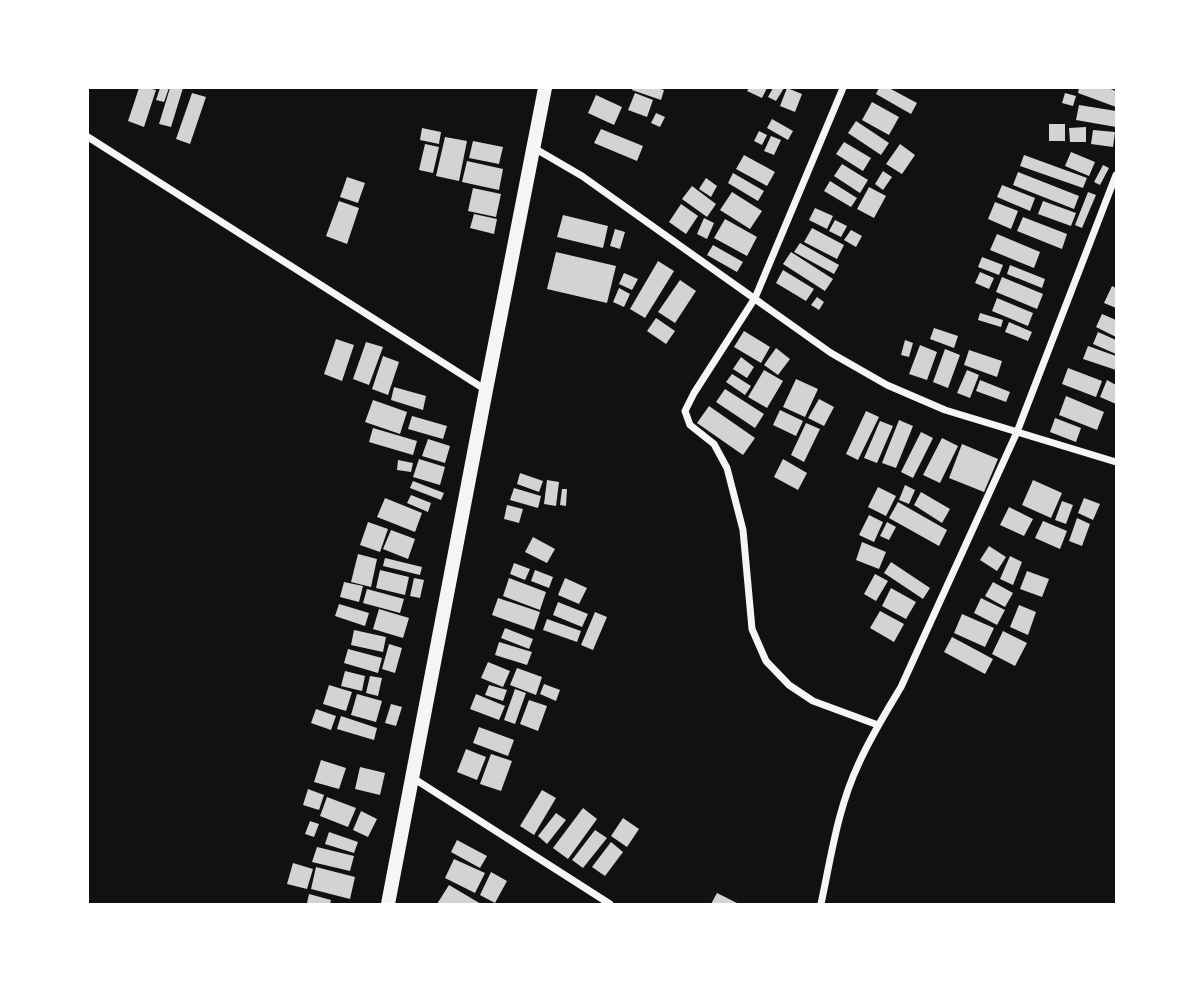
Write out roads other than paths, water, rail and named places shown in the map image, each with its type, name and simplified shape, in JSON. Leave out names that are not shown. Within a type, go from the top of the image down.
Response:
[{"type":"main road","points":[[388,905],[545,88]]},
{"type":"street","points":[[843,88],[755,298],[685,411],[690,425],[714,444],[727,468],[743,530],[752,629],[766,661],[789,685],[813,701],[878,725]]},
{"type":"street","points":[[88,137],[486,390]]},
{"type":"street","points":[[533,147],[582,176],[831,353],[887,385],[945,410],[1116,462]]},
{"type":"street","points":[[821,905],[843,808],[858,765],[901,687],[1017,432],[1116,175]]},
{"type":"street","points":[[413,778],[610,905]]}]
